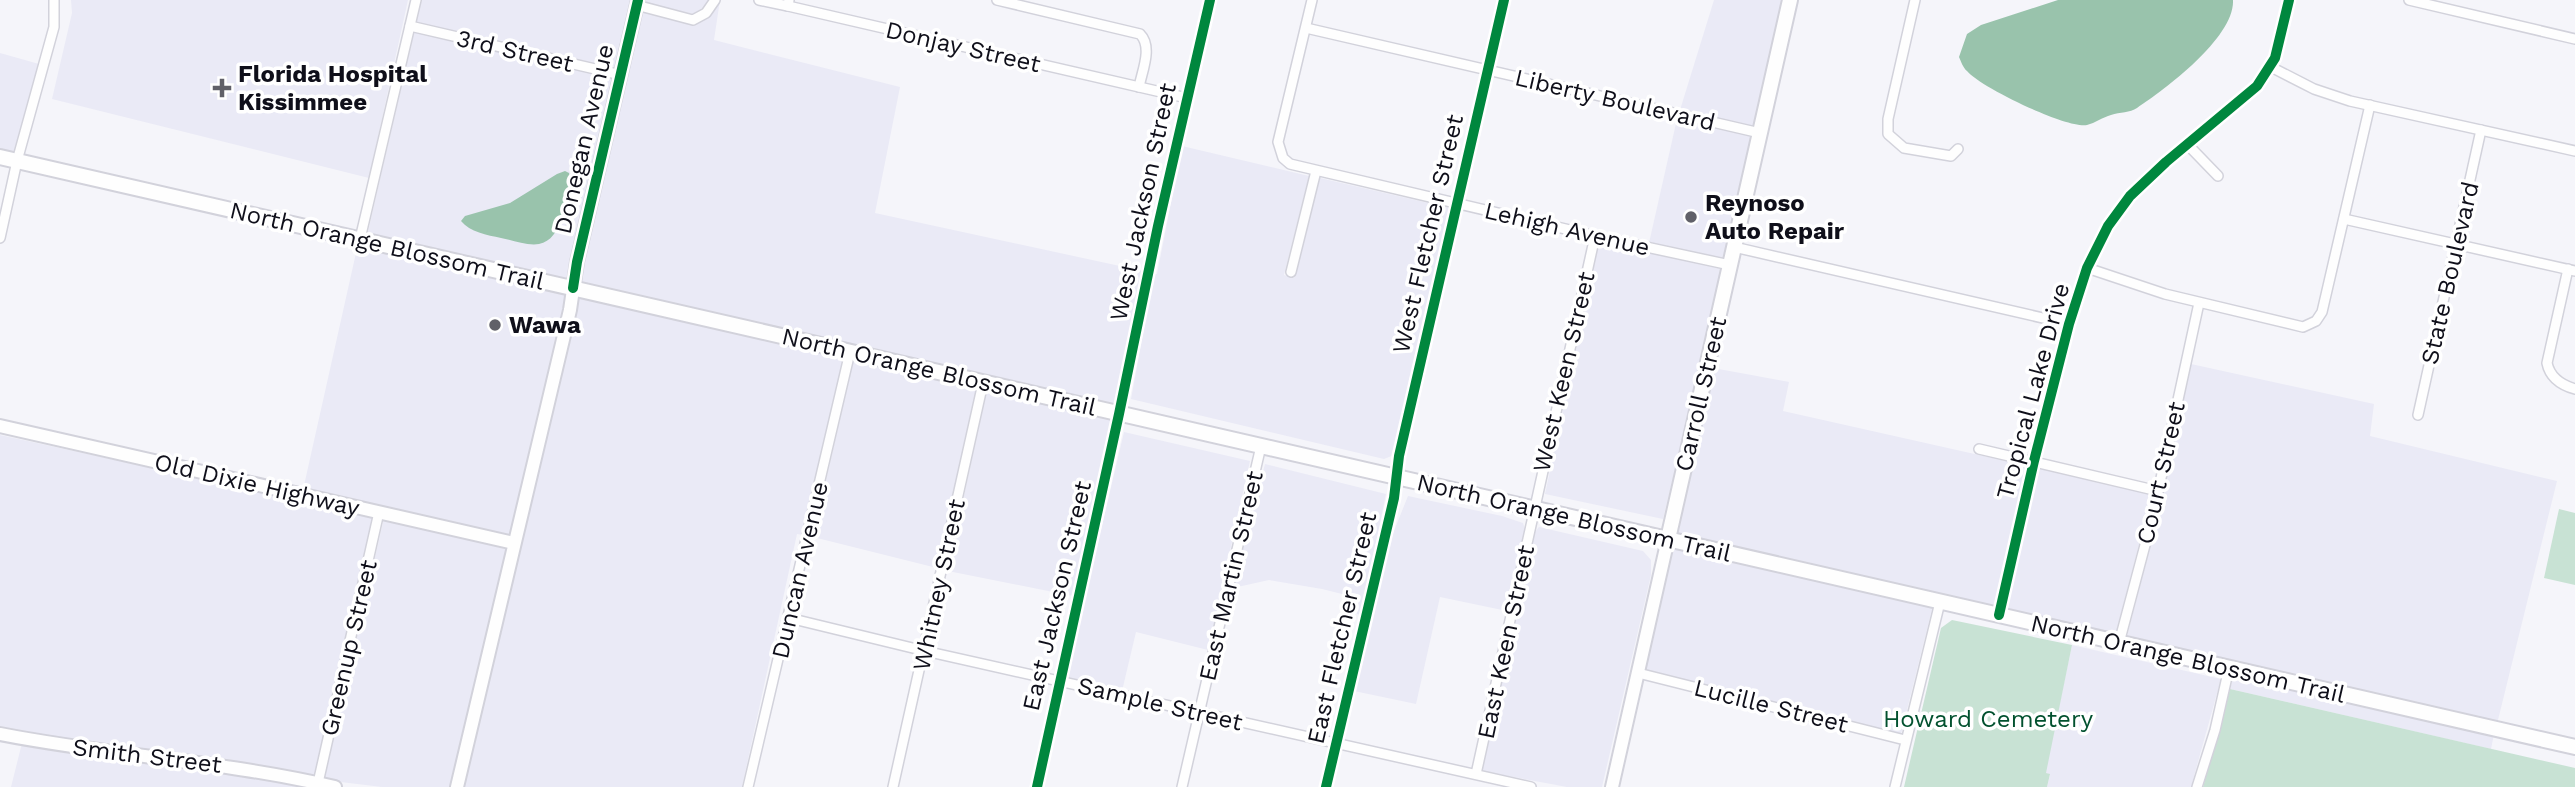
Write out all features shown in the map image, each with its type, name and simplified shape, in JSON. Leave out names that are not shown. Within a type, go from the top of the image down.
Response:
[{"type":"main road","name":"Carroll Street","points":[[1668,539],[1790,0]]},
{"type":"main road","name":"North Orange Blossom Trail","points":[[0,157],[2575,747]]},
{"type":"street","points":[[0,239],[54,27],[54,0]]},
{"type":"street","points":[[360,239],[416,0]]},
{"type":"street","points":[[637,3],[693,20],[706,13],[715,0]]},
{"type":"street","name":"Donjay Street","points":[[759,0],[788,3],[1187,98]]},
{"type":"street","points":[[997,0],[1140,34],[1147,48],[1139,87]]},
{"type":"street","name":"West Jackson Street","points":[[1119,414],[1210,0]]},
{"type":"street","points":[[1306,28],[1312,0]]},
{"type":"street","name":"West Fletcher Street","points":[[1396,477],[1504,0]]},
{"type":"street","points":[[1915,0],[1888,118],[1888,134],[1899,146],[1911,150],[1951,156],[1958,149]]},
{"type":"street","name":"Tropical Lake Drive","points":[[1998,615],[2034,461],[2087,268],[2109,226],[2130,197],[2187,144],[2257,86],[2271,67],[2279,47],[2289,0]]},
{"type":"street","points":[[2409,0],[2575,39]]},
{"type":"street","name":"Donegan Avenue","points":[[457,787],[637,3]]},
{"type":"street","name":"3rd Street","points":[[410,26],[621,75]]},
{"type":"street","name":"Liberty Boulevard","points":[[1306,28],[1760,133]]},
{"type":"street","name":"Lehigh Avenue","points":[[1306,28],[1278,142],[1283,158],[1290,164],[1730,265]]},
{"type":"street","points":[[2271,67],[2314,89],[2370,105],[2575,151]]},
{"type":"street","points":[[2087,268],[2199,303],[2303,327],[2316,321],[2322,312],[2370,105]]},
{"type":"street","name":"State Boulevard","points":[[2418,415],[2481,130]]},
{"type":"street","points":[[2187,144],[2218,176]]},
{"type":"street","points":[[1291,272],[1316,171]]},
{"type":"street","points":[[2344,219],[2571,270],[2547,363],[2553,377],[2575,389]]},
{"type":"street","name":"West Keen Street","points":[[1534,509],[1595,236]]},
{"type":"street","points":[[1734,247],[2070,324]]},
{"type":"street","name":"Court Street","points":[[2119,643],[2158,491],[2199,303]]},
{"type":"street","name":"Duncan Avenue","points":[[748,787],[850,352]]},
{"type":"street","name":"Whitney Street","points":[[893,787],[983,383]]},
{"type":"street","name":"East Jackson Street","points":[[1037,787],[1119,414]]},
{"type":"street","name":"Old Dixie Highway","points":[[0,426],[514,543]]},
{"type":"street","name":"East Martin Street","points":[[1182,787],[1261,446]]},
{"type":"street","points":[[1979,449],[2158,491]]},
{"type":"street","name":"East Fletcher Street","points":[[1326,787],[1394,498],[1396,477]]},
{"type":"street","name":"East Keen Street","points":[[1476,774],[1534,509]]},
{"type":"street","name":"Greenup Street","points":[[318,783],[379,512]]},
{"type":"street","name":"Carroll Street","points":[[1612,787],[1668,539]]},
{"type":"street","points":[[1895,787],[1940,601]]},
{"type":"street","name":"Sample Street","points":[[789,618],[1199,714],[1531,787]]},
{"type":"street","points":[[2197,787],[2215,730],[2230,668]]},
{"type":"street","name":"Lucille Street","points":[[1638,673],[1905,740]]},
{"type":"street","name":"Smith Street","points":[[0,734],[66,746],[236,767],[335,787]]},
{"type":"shaded area","name":"Florida Hospital Kissimmee","points":[[71,0],[408,0],[369,178],[52,99],[72,13]]},
{"type":"shaded area","points":[[421,0],[632,0],[616,69],[416,23]]},
{"type":"shaded area","points":[[643,0],[720,0],[714,40],[900,87],[875,213],[1143,271],[1115,408],[579,285],[641,11],[692,24],[711,15],[704,7],[693,14]]},
{"type":"shaded area","points":[[1714,0],[1785,0],[1756,127],[1680,110]]},
{"type":"shaded area","points":[[2058,0],[2233,0],[2231,14],[2223,30],[2197,61],[2181,75],[2134,110],[2108,116],[2087,125],[2044,114],[1988,87],[1964,68],[1959,57],[1967,34],[1981,25]]},
{"type":"shaded area","points":[[414,32],[614,78],[568,282],[367,236]]},
{"type":"shaded area","points":[[0,53],[39,64],[13,155],[0,152]]},
{"type":"shaded area","points":[[1677,119],[1754,137],[1726,259],[1649,243]]},
{"type":"shaded area","points":[[1182,146],[1309,176],[1284,275],[1294,278],[1320,178],[1450,208],[1394,455],[1384,459],[1131,399],[1154,274],[1157,274]]},
{"type":"shaded area","points":[[565,171],[570,178],[565,207],[559,227],[547,241],[530,244],[490,236],[461,221],[465,216],[510,203]]},
{"type":"shaded area","points":[[1599,242],[1724,269],[1663,519],[1545,494]]},
{"type":"shaded area","points":[[358,244],[567,292],[510,537],[303,490]]},
{"type":"shaded area","points":[[578,294],[844,355],[803,535],[797,534],[742,787],[382,787],[324,780],[384,518],[508,546],[458,756],[527,517]]},
{"type":"shaded area","points":[[854,358],[977,386],[937,568],[813,537]]},
{"type":"shaded area","points":[[2191,364],[2374,404],[2370,436],[2557,481],[2497,724],[2126,640],[2158,516]]},
{"type":"shaded area","points":[[1713,368],[1789,382],[1783,411],[2028,466],[1994,609],[1675,536]]},
{"type":"shaded area","points":[[987,388],[1113,417],[1073,596],[948,571]]},
{"type":"shaded area","points":[[1124,432],[1250,461],[1208,650],[1136,632],[1122,691],[1066,678]]},
{"type":"shaded area","points":[[0,435],[373,516],[314,777],[236,762],[67,741],[0,729]]},
{"type":"shaded area","points":[[1265,464],[1386,494],[1361,615],[1357,614],[1350,596],[1322,589],[1269,580],[1233,588]]},
{"type":"shaded area","points":[[2038,468],[2152,494],[2115,637],[2005,612]]},
{"type":"shaded area","points":[[1408,496],[1502,516],[1523,523],[1525,529],[1507,611],[1440,597],[1416,704],[1354,691],[1388,546]]},
{"type":"shaded area","points":[[1539,527],[1643,551],[1651,560],[1651,575],[1602,787],[1567,787],[1482,771],[1535,532]]},
{"type":"shaded area","points":[[1673,545],[1933,605],[1901,734],[1644,670]]},
{"type":"shaded area","points":[[2072,645],[2221,679],[2191,787],[2047,787],[2050,775],[2045,773]]},
{"type":"shaded area","points":[[2234,674],[2494,734],[2491,749],[2230,689]]},
{"type":"shaded area","points":[[22,743],[163,762],[313,787],[11,787]]},
{"type":"green space","points":[[2559,509],[2575,513],[2575,585],[2544,578]]},
{"type":"green space","name":"Howard Cemetery","points":[[1952,620],[2072,645],[2046,773],[2050,774],[2047,787],[1904,787],[1941,628]]},
{"type":"green space","points":[[2230,689],[2575,768],[2575,787],[2203,787]]},
{"type":"cycle path","points":[[573,288],[638,0]]},
{"type":"cycle path","points":[[1037,787],[1158,226],[1210,0]]},
{"type":"cycle path","points":[[1326,787],[1394,498],[1399,456],[1504,0]]},
{"type":"cycle path","points":[[1999,615],[2034,461],[2069,324],[2087,268],[2108,226],[2130,196],[2166,162],[2257,86],[2275,58],[2289,0]]},
{"type":"place","name":"Florida Hospital Kissimmee","points":[[222,88]]},
{"type":"place","name":"Reynoso Auto Repair","points":[[1691,217]]},
{"type":"place","name":"Wawa","points":[[495,325]]}]
